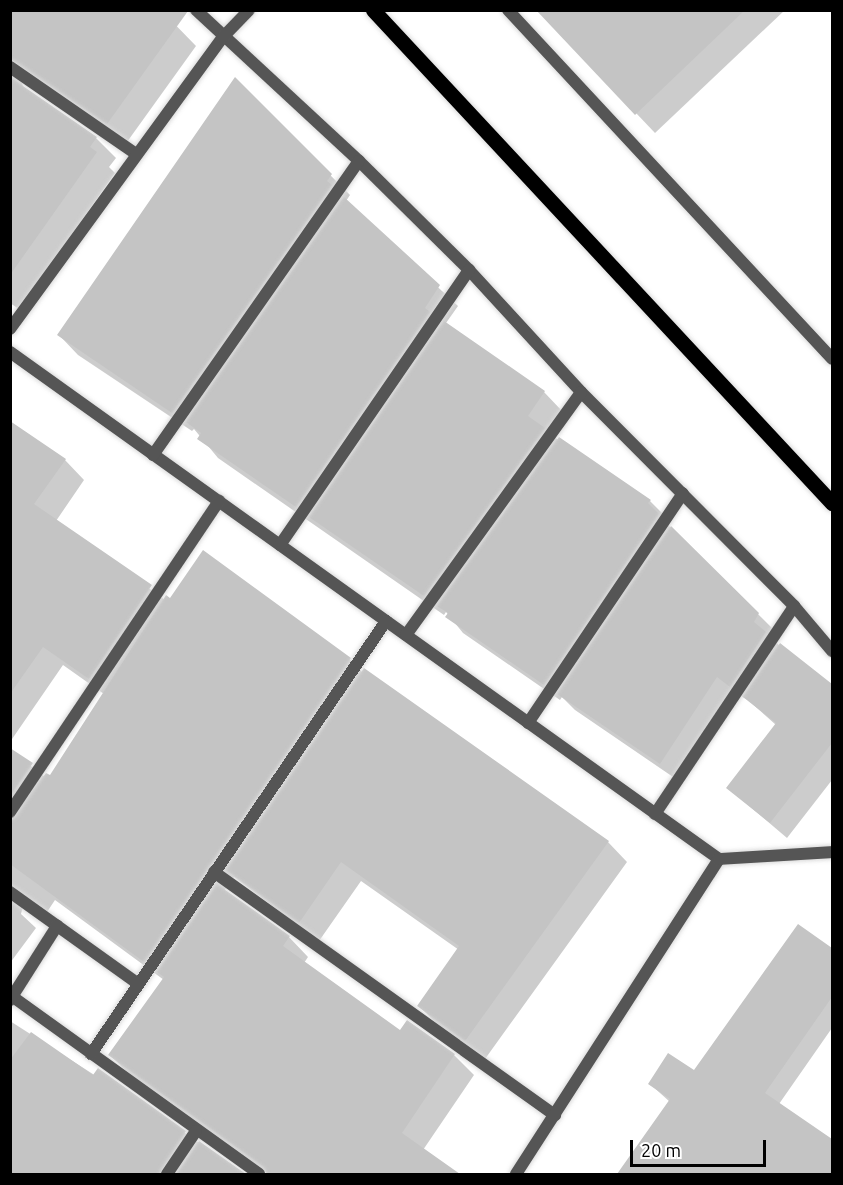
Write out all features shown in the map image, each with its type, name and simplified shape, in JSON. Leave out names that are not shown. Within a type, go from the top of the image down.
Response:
[{"type":"main road","points":[[374,10],[832,502]]},
{"type":"street","points":[[196,10],[359,161],[469,270],[580,392],[794,606],[832,651]]},
{"type":"street","points":[[10,329],[223,37],[249,10]]},
{"type":"street","points":[[508,10],[832,358]]},
{"type":"street","points":[[10,67],[136,154]]},
{"type":"street","points":[[153,455],[359,161]]},
{"type":"street","points":[[280,545],[469,270]]},
{"type":"street","points":[[10,352],[719,859],[832,852]]},
{"type":"street","points":[[405,635],[580,392]]},
{"type":"street","points":[[528,723],[683,493]]},
{"type":"street","points":[[10,812],[219,501]]},
{"type":"street","points":[[655,814],[794,606]]},
{"type":"street","points":[[91,1054],[137,983],[386,621]]},
{"type":"street","points":[[516,1174],[719,859]]},
{"type":"street","points":[[214,873],[555,1115]]},
{"type":"street","points":[[10,892],[137,983]]},
{"type":"street","points":[[57,926],[11,999],[259,1174]]},
{"type":"street","points":[[167,1174],[196,1131]]},
{"type":"building","points":[[10,10],[188,11],[107,124],[10,59]]},
{"type":"building","points":[[536,10],[745,10],[635,115]]},
{"type":"building","points":[[10,77],[97,137],[90,147],[97,152],[10,275]]},
{"type":"building","points":[[235,77],[332,174],[327,181],[332,185],[172,413],[57,335]]},
{"type":"building","points":[[344,197],[440,285],[425,308],[430,312],[296,507],[197,439],[201,433],[186,422]]},
{"type":"building","points":[[444,321],[545,391],[528,416],[545,428],[424,596],[309,517]]},
{"type":"building","points":[[10,421],[66,459],[34,504],[152,585],[89,679],[43,647],[10,694]]},
{"type":"building","points":[[559,437],[651,500],[648,503],[659,514],[544,685],[445,617],[448,613],[437,606]]},
{"type":"building","points":[[671,526],[759,613],[754,622],[766,632],[730,687],[717,677],[660,764],[557,694]]},
{"type":"building","points":[[203,550],[351,658],[144,962],[10,864],[10,820],[46,773],[50,775],[166,595],[170,598]]},
{"type":"building","points":[[780,643],[832,684],[832,743],[770,823],[726,788],[776,723],[743,697]]},
{"type":"building","points":[[364,668],[609,841],[465,1041],[417,1006],[459,946],[341,862],[299,923],[226,870]]},
{"type":"building","points":[[10,748],[33,763],[10,796]]},
{"type":"building","points":[[217,884],[290,936],[283,946],[400,1030],[407,1020],[455,1054],[402,1133],[460,1174],[267,1174],[264,1167],[108,1055],[164,977],[157,972]]},
{"type":"building","points":[[798,924],[832,948],[832,997],[765,1093],[832,1139],[832,1174],[617,1174],[670,1099],[648,1084],[668,1053],[694,1070]]},
{"type":"building","points":[[31,1032],[93,1075],[98,1068],[186,1131],[159,1174],[10,1174],[10,1060]]},
{"type":"building","points":[[199,1141],[246,1174],[177,1174]]}]
